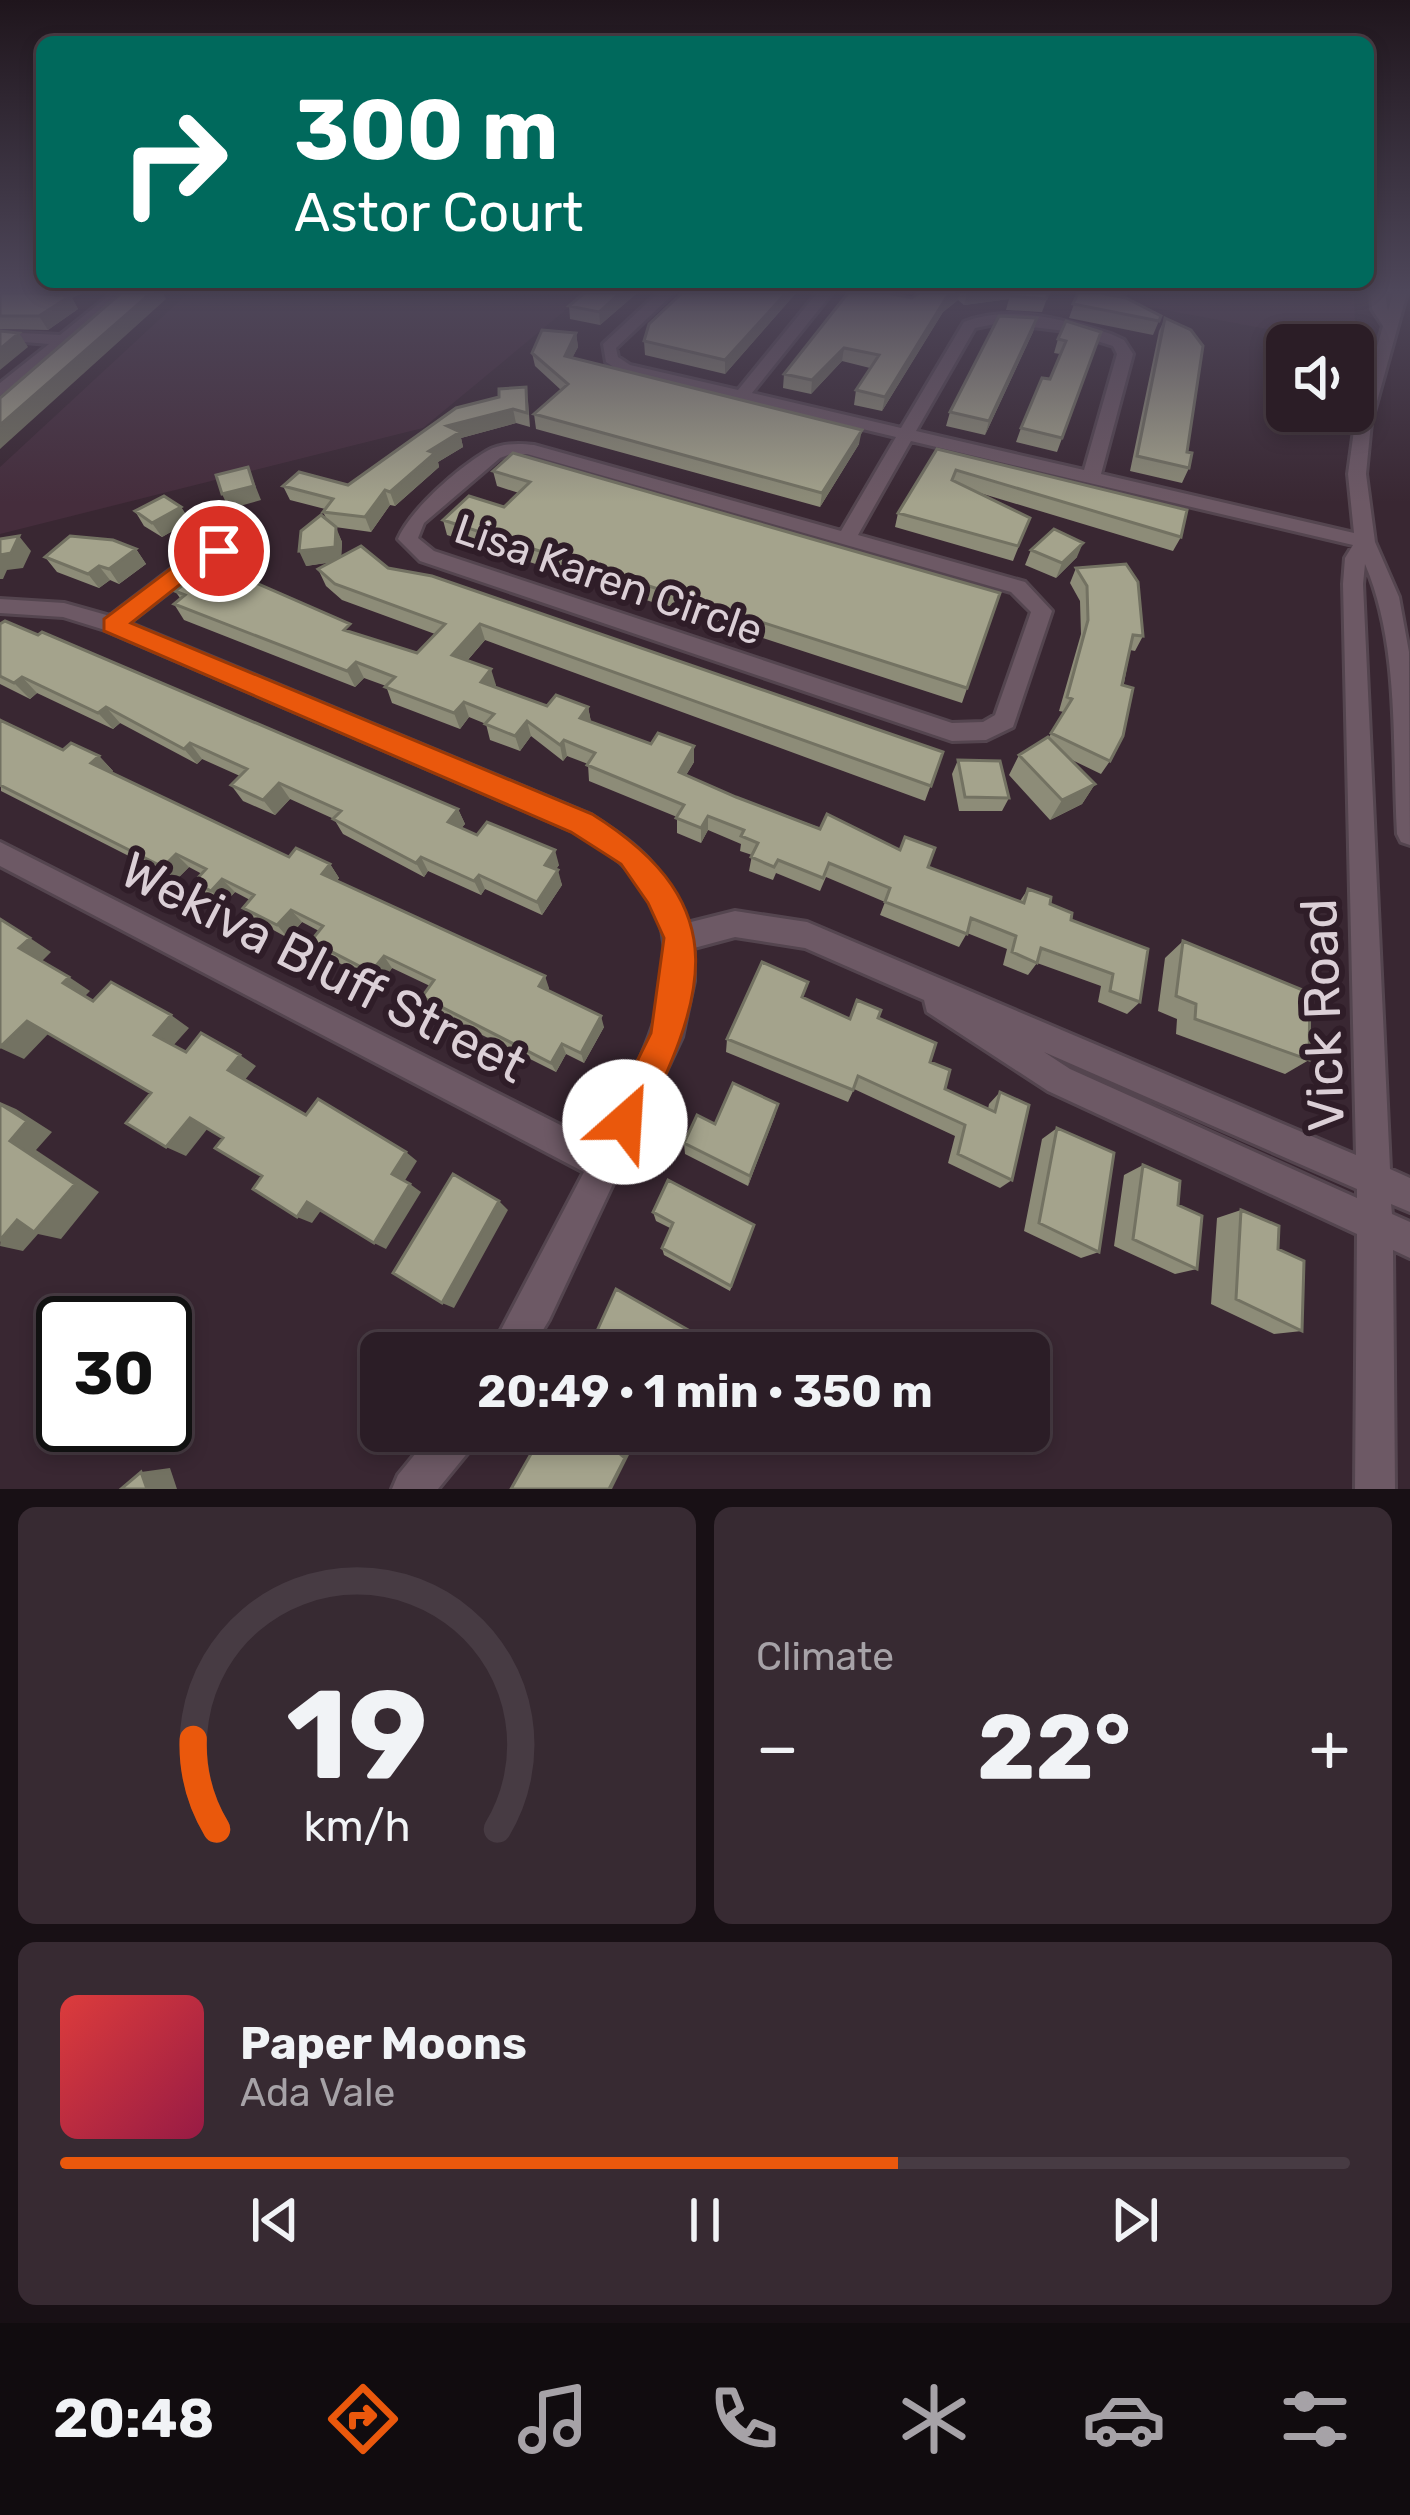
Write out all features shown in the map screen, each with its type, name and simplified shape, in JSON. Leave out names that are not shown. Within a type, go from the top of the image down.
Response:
[{"type":"street","points":[[0,391],[35,362]]},
{"type":"street","points":[[616,362],[1365,542]]},
{"type":"street","points":[[742,395],[768,362]]},
{"type":"street","points":[[847,537],[947,362]]},
{"type":"street","points":[[1091,478],[1123,362]]},
{"type":"street","name":"Vick Road","points":[[1379,362],[1358,444],[1365,542],[1389,597],[1398,652],[1410,834]]},
{"type":"street","name":"Lisa Karen Circle","points":[[509,449],[528,449],[847,537],[1018,587],[1034,598],[1042,610],[1005,721],[986,731],[952,732],[427,556],[408,539],[416,520],[494,454],[509,449]]},
{"type":"street","points":[[113,625],[189,566],[249,537]]},
{"type":"street","name":"Vick Road","points":[[1365,542],[1354,558],[1353,584],[1376,1224],[1375,1489]]},
{"type":"street","points":[[0,606],[64,610],[113,625],[581,823],[631,855],[660,894],[680,938],[679,981],[667,1036],[521,1332]]},
{"type":"street","name":"Wekiva Bluff Street","points":[[0,854],[604,1165]]},
{"type":"street","points":[[680,938],[735,924],[806,935],[1006,1017],[1410,1196]]},
{"type":"street","points":[[884,970],[1059,1080],[1410,1240]]},
{"type":"street","points":[[412,1489],[443,1452]]},
{"type":"shaded area","points":[[113,362],[502,362],[423,428],[0,534],[0,467]]},
{"type":"building","points":[[41,362],[72,362],[0,425],[0,398]]},
{"type":"building","points":[[543,362],[591,362],[862,430],[822,493],[534,414],[568,384]]},
{"type":"building","points":[[793,362],[830,362],[812,380],[784,374]]},
{"type":"building","points":[[874,362],[906,362],[885,397],[856,390]]},
{"type":"building","points":[[975,362],[1016,362],[989,421],[950,412]]},
{"type":"building","points":[[1057,362],[1090,362],[1062,438],[1021,428],[1042,378],[1050,379]]},
{"type":"building","points":[[1156,362],[1201,362],[1187,452],[1192,453],[1189,468],[1137,456]]},
{"type":"building","points":[[526,387],[527,413],[513,409],[447,426],[460,432],[429,451],[435,453],[390,492],[385,490],[365,517],[323,512],[333,499],[283,486],[299,472],[348,485],[456,408],[499,397],[499,389]]},
{"type":"building","points":[[937,449],[1187,510],[1181,537],[956,470],[952,480],[1030,518],[1018,546],[898,513]]},
{"type":"building","points":[[513,453],[1000,593],[967,688],[443,520],[469,496],[504,507],[530,482],[493,471]]},
{"type":"building","points":[[248,467],[254,486],[222,494],[216,475]]},
{"type":"building","points":[[164,496],[181,507],[152,523],[135,511]]},
{"type":"building","points":[[321,515],[336,527],[335,547],[299,551],[301,531]]},
{"type":"building","points":[[1054,529],[1083,543],[1062,563],[1031,550]]},
{"type":"building","points":[[19,536],[11,553],[0,555],[0,539]]},
{"type":"building","points":[[70,536],[113,540],[136,549],[109,569],[99,566],[88,574],[45,557]]},
{"type":"building","points":[[361,546],[388,568],[432,576],[943,752],[931,786],[480,624],[452,655],[491,669],[481,682],[547,706],[556,695],[588,707],[580,718],[651,744],[658,733],[694,746],[679,772],[736,797],[820,829],[827,814],[900,850],[905,837],[935,848],[928,867],[1024,903],[1028,889],[1051,897],[1050,904],[1072,913],[1071,920],[1148,949],[1140,1002],[1110,991],[1113,974],[1041,948],[1037,963],[1012,952],[1016,936],[971,918],[967,934],[885,902],[890,888],[829,863],[823,878],[778,860],[774,867],[751,857],[758,843],[741,836],[744,830],[708,816],[701,828],[676,818],[684,805],[587,765],[595,753],[564,740],[560,745],[527,721],[515,736],[485,724],[494,714],[464,702],[454,713],[385,687],[395,677],[356,662],[347,671],[174,604],[185,595],[175,591],[196,575],[235,589],[247,579],[350,624],[344,630],[417,653],[445,624],[335,584],[318,569]]},
{"type":"building","points":[[1126,564],[1138,582],[1143,636],[1133,635],[1122,685],[1133,688],[1123,736],[1110,761],[1051,733],[1072,699],[1067,697],[1088,620],[1087,586],[1076,568]]},
{"type":"building","points":[[5,621],[38,635],[42,632],[458,809],[448,822],[477,835],[487,822],[555,850],[545,865],[558,870],[537,902],[479,875],[474,881],[421,857],[416,863],[333,819],[341,811],[279,783],[263,800],[231,785],[247,769],[190,743],[184,749],[106,707],[98,713],[22,677],[14,683],[0,676],[0,624]]},
{"type":"building","points":[[0,720],[63,750],[71,743],[99,756],[91,763],[289,857],[296,848],[330,864],[322,874],[545,976],[539,986],[601,1016],[581,1053],[562,1044],[551,1063],[422,997],[434,980],[384,956],[371,972],[311,941],[323,926],[291,910],[277,925],[243,908],[254,895],[222,879],[211,891],[194,882],[206,869],[176,854],[163,867],[0,785]]},
{"type":"building","points":[[1048,737],[1095,784],[1062,800],[1019,755]]},
{"type":"building","points":[[958,760],[1000,761],[1009,798],[965,797]]},
{"type":"building","points":[[0,919],[30,938],[19,948],[69,977],[63,983],[93,1001],[111,982],[171,1015],[154,1035],[186,1052],[201,1033],[240,1055],[228,1070],[306,1115],[318,1099],[406,1152],[392,1174],[410,1184],[374,1243],[307,1202],[297,1217],[253,1189],[262,1176],[215,1148],[223,1138],[190,1118],[166,1147],[126,1123],[151,1093],[27,1021],[0,1047]]},
{"type":"building","points":[[1183,941],[1310,993],[1309,1060],[1195,1019],[1196,1004],[1176,996]]},
{"type":"building","points":[[762,962],[808,982],[802,997],[850,1019],[857,1000],[881,1010],[878,1018],[936,1043],[930,1062],[950,1070],[945,1089],[995,1112],[1000,1092],[1029,1105],[1012,1180],[958,1154],[965,1125],[858,1076],[853,1090],[727,1039]]},
{"type":"building","points":[[733,1083],[778,1104],[750,1176],[684,1143],[697,1115],[715,1124]]},
{"type":"building","points":[[0,1104],[27,1121],[10,1141],[75,1184],[34,1232],[17,1220],[0,1240]]},
{"type":"building","points":[[1057,1128],[1114,1153],[1099,1252],[1039,1223]]},
{"type":"building","points":[[1143,1165],[1180,1181],[1178,1205],[1202,1216],[1197,1269],[1133,1239]]},
{"type":"building","points":[[453,1174],[499,1201],[442,1303],[393,1273]]},
{"type":"building","points":[[668,1180],[754,1225],[731,1286],[662,1248],[673,1223],[653,1212]]},
{"type":"building","points":[[1241,1210],[1279,1226],[1278,1249],[1304,1261],[1302,1331],[1236,1299]]},
{"type":"building","points":[[616,1289],[692,1332],[597,1332]]},
{"type":"building","points":[[532,1452],[618,1452],[625,1458],[609,1489],[511,1489]]},
{"type":"building","points":[[141,1472],[147,1489],[121,1489]]},
{"type":"route","points":[[219,551],[189,566],[113,625],[581,823],[631,855],[660,894],[680,938],[679,981],[667,1036],[625,1122]]}]
